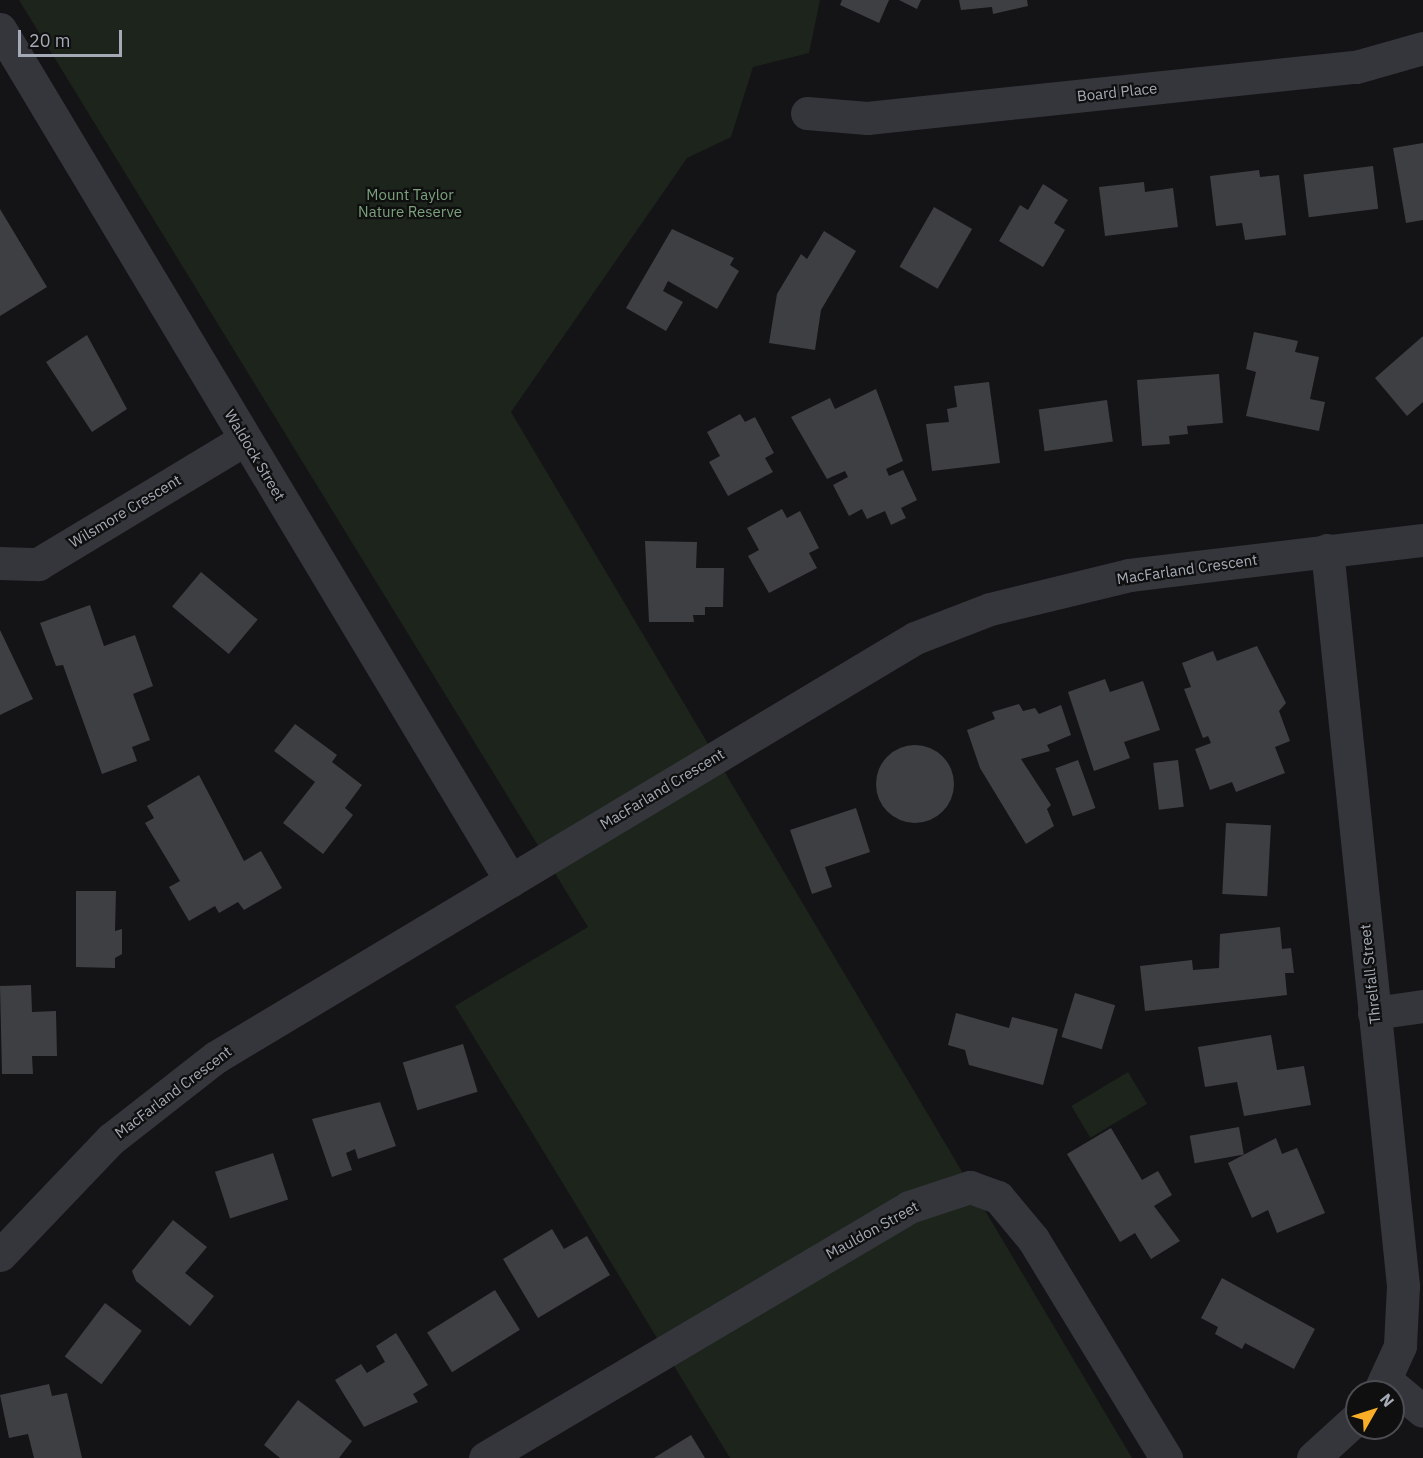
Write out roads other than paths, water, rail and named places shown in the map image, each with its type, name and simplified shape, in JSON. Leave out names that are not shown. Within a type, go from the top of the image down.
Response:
[{"type":"street","name":"Waldock Street","points":[[0,29],[511,881]]},
{"type":"street","name":"Board Place","points":[[807,113],[867,118],[1356,68],[1423,48]]},
{"type":"street","name":"Wilsmore Crescent","points":[[0,563],[38,564],[245,438]]},
{"type":"street","name":"MacFarland Crescent","points":[[0,1255],[111,1139],[216,1057],[915,638],[990,609],[1129,575],[1423,540]]},
{"type":"street","name":"Threlfall Street","points":[[1327,550],[1403,1286],[1400,1346],[1386,1380]]},
{"type":"street","points":[[1374,1013],[1423,1006]]},
{"type":"street","name":"Mauldon Street","points":[[485,1458],[909,1207],[969,1187],[998,1197],[1033,1239],[1166,1458]]},
{"type":"street","points":[[1405,1400],[1423,1411]]},
{"type":"street","points":[[1313,1458],[1345,1429]]},
{"type":"park label","name":"Mount Taylor Nature Reserve","points":[[410,202]]}]
